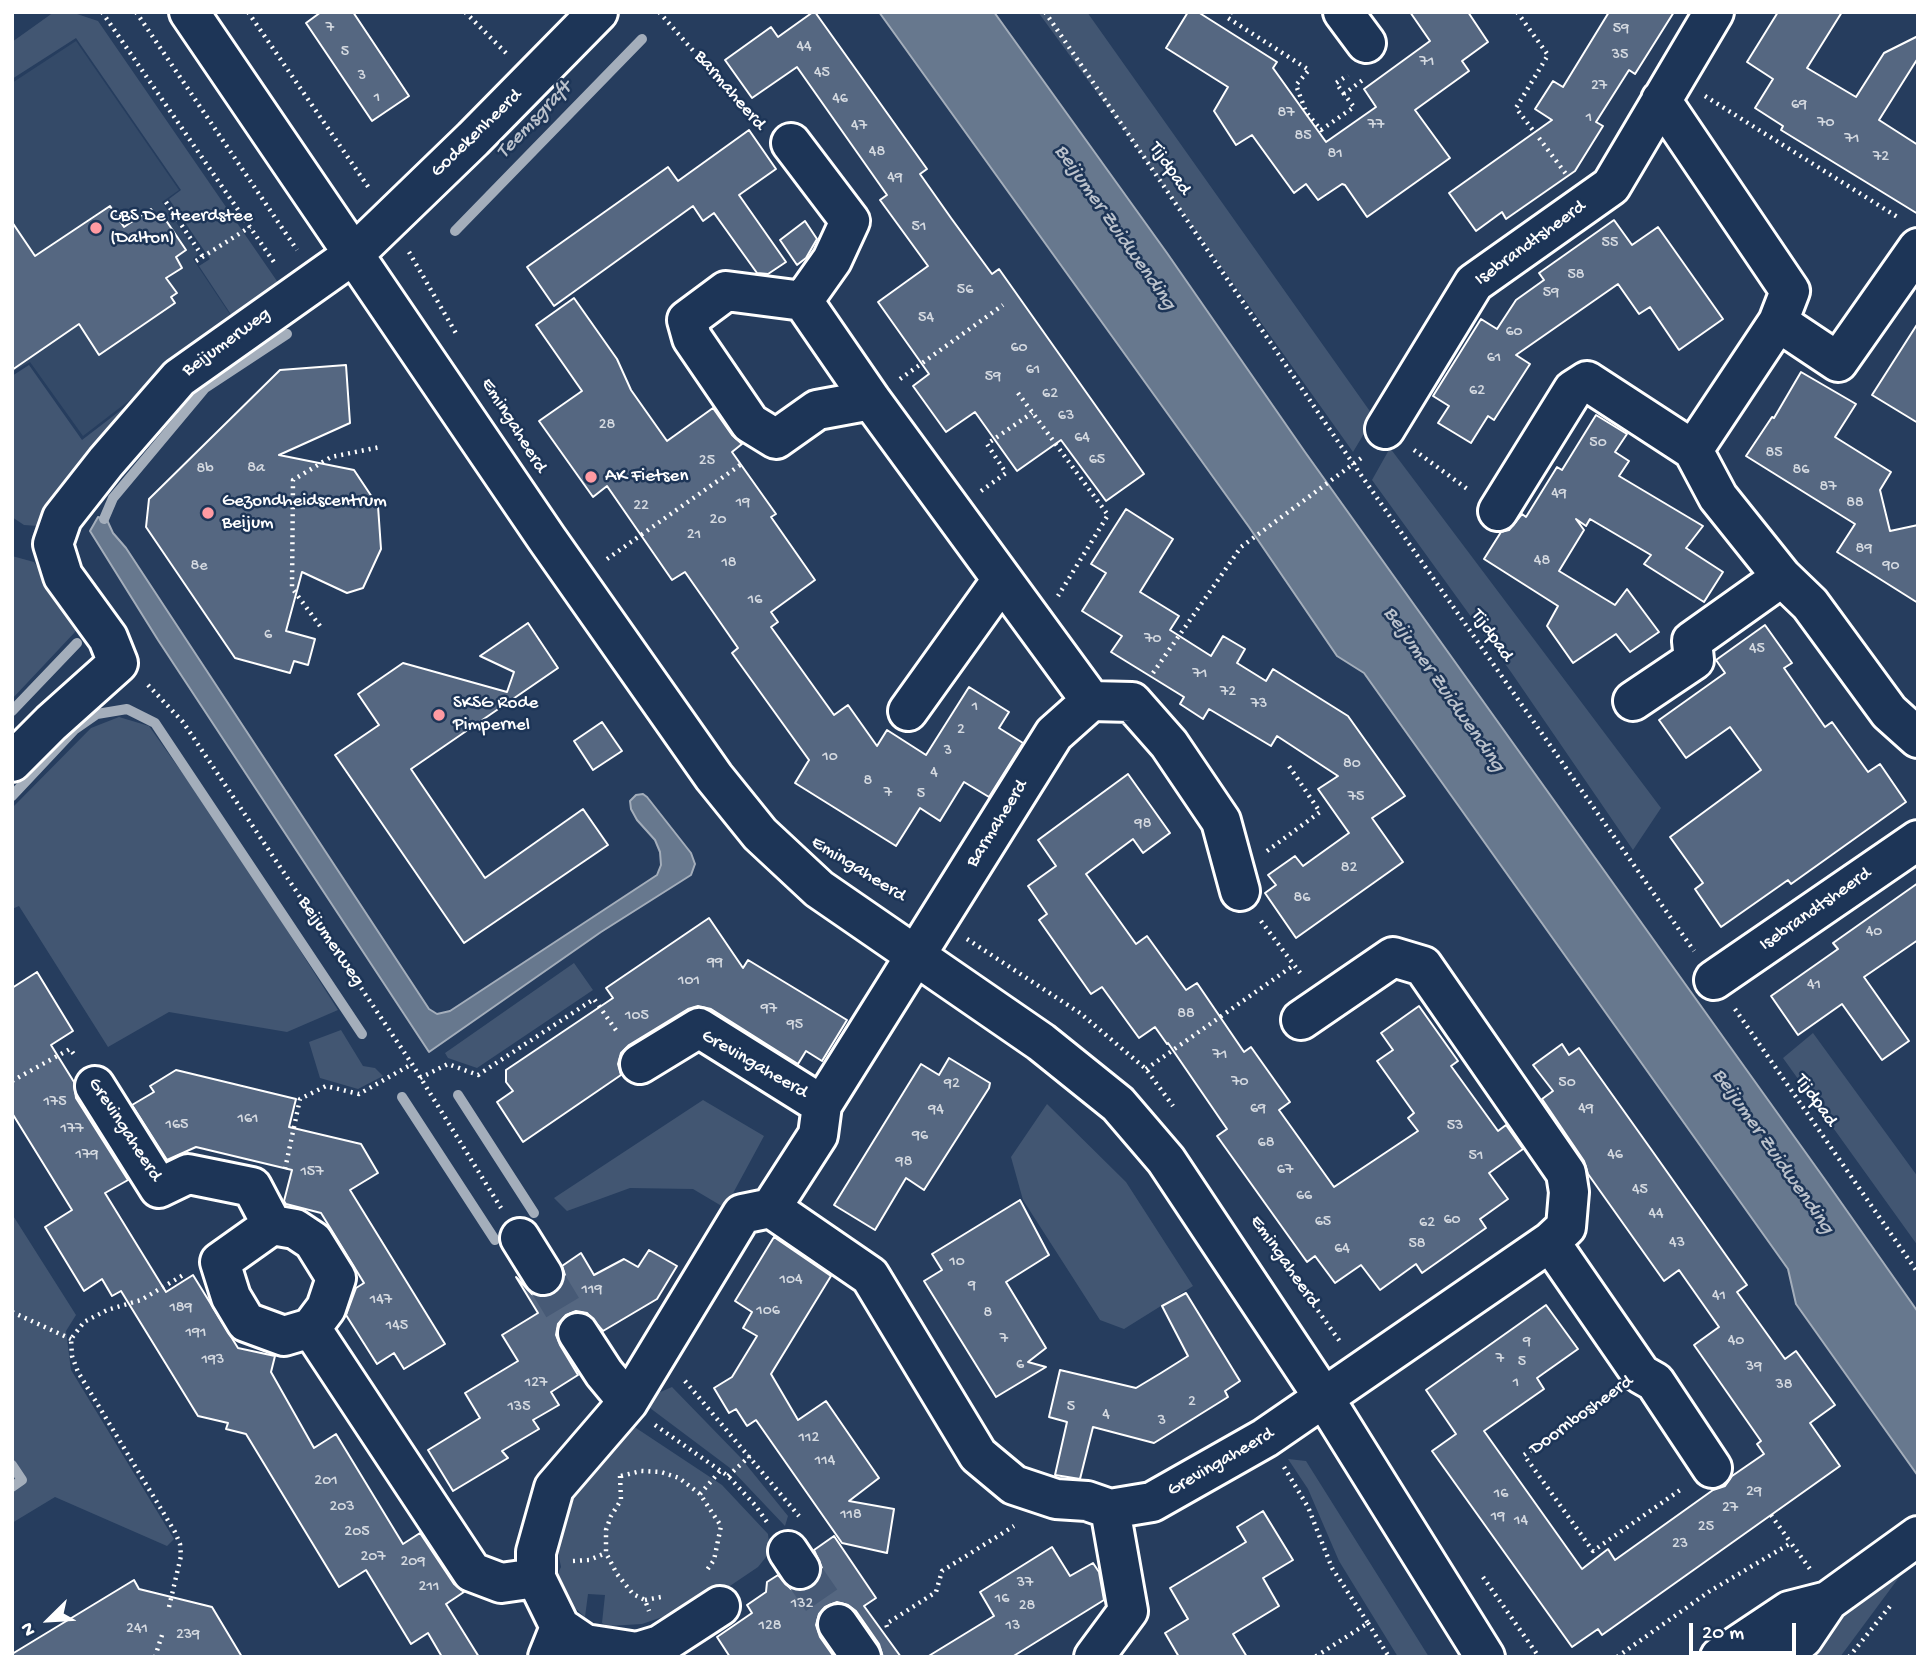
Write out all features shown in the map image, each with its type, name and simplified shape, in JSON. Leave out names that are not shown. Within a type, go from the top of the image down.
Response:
[{"type":"street","name":"Godekenheerd","points":[[354,254],[598,12]]},
{"type":"street","points":[[1343,12],[1365,61]]},
{"type":"street","name":"Isebrandtsheerd","points":[[1385,429],[1474,282],[1611,186],[1714,12]]},
{"type":"street","name":"Emingaheerd","points":[[195,14],[547,539],[722,786],[760,834],[819,888],[1041,1042],[1118,1104],[1166,1160],[1324,1398],[1485,1657]]},
{"type":"street","points":[[1668,88],[1790,290],[1778,322],[1693,450]]},
{"type":"street","points":[[791,143],[850,221],[832,260],[803,301]]},
{"type":"street","points":[[1778,322],[1838,362],[1912,235]]},
{"type":"street","name":"Beijumerweg","points":[[118,663],[108,638],[63,576],[53,544],[62,517],[178,377],[354,254]]},
{"type":"street","points":[[871,400],[817,410],[776,439],[750,423],[692,338],[687,320],[726,291],[803,301],[1001,581],[1091,701],[1132,702],[1169,744],[1221,821],[1237,883]]},
{"type":"street","points":[[1498,511],[1573,390],[1587,381],[1693,450],[1718,497],[1782,577],[1810,604],[1889,712],[1918,738]]},
{"type":"street","points":[[1633,701],[1694,660],[1692,641],[1782,577]]},
{"type":"street","points":[[908,711],[1001,581]]},
{"type":"street","points":[[12,762],[118,663]]},
{"type":"street","name":"Barmaheerd","points":[[917,956],[1055,734],[1091,701]]},
{"type":"street","name":"Isebrandtsheerd","points":[[1714,980],[1918,839]]},
{"type":"street","name":"Grevingaheerd","points":[[917,956],[822,1105],[818,1135],[771,1208],[870,1276],[978,1455],[1014,1485],[1056,1499],[1087,1501],[1110,1509],[1152,1502],[1265,1438],[1324,1398]]},
{"type":"street","points":[[1312,1013],[1392,957],[1423,966],[1566,1173],[1569,1192],[1566,1227],[1550,1242],[1324,1398]]},
{"type":"street","name":"Grevingaheerd","points":[[640,1064],[699,1028],[822,1105]]},
{"type":"street","name":"Grevingaheerd","points":[[94,1086],[159,1188],[188,1174],[252,1187],[272,1225]]},
{"type":"street","points":[[710,1592],[662,1651],[637,1652],[554,1642],[536,1578],[536,1552],[554,1488],[628,1402],[742,1214],[771,1208]]},
{"type":"street","points":[[272,1225],[295,1230],[313,1241],[336,1278],[326,1308],[312,1328],[284,1336],[246,1322],[231,1297],[220,1262],[272,1225]]},
{"type":"street","points":[[520,1238],[543,1275]]},
{"type":"street","name":"Doornbosheerd","points":[[1550,1242],[1641,1374],[1655,1382],[1712,1468]]},
{"type":"street","points":[[312,1328],[472,1572],[502,1583],[536,1578]]},
{"type":"street","points":[[578,1333],[604,1373],[628,1402]]},
{"type":"street","points":[[1094,1657],[1128,1611],[1110,1509]]},
{"type":"street","points":[[1720,1657],[1789,1612],[1820,1586],[1918,1536]]},
{"type":"street","points":[[1779,1657],[1803,1637],[1820,1586]]},
{"type":"street","points":[[838,1624],[861,1657]]},
{"type":"path","points":[[102,12],[250,227],[307,288]]},
{"type":"path","points":[[136,12],[307,288]]},
{"type":"path","points":[[248,12],[389,219],[464,346]]},
{"type":"path","points":[[465,12],[533,79]]},
{"type":"path","name":"Barmaheerd","points":[[659,12],[769,136],[791,143]]},
{"type":"path","name":"Tijdpad","points":[[1045,12],[1354,465],[1918,1273]]},
{"type":"path","points":[[1231,12],[1227,18],[1309,70],[1296,85],[1306,112],[1321,130],[1353,107],[1344,94],[1365,61]]},
{"type":"path","points":[[1517,12],[1548,55],[1516,108],[1535,133]]},
{"type":"path","points":[[1668,88],[1912,235]]},
{"type":"path","points":[[166,202],[204,257]]},
{"type":"path","points":[[197,261],[250,227]]},
{"type":"path","points":[[871,400],[1003,305]]},
{"type":"path","points":[[1018,393],[1108,515],[1037,629]]},
{"type":"path","points":[[952,512],[1006,473],[987,444],[1032,413]]},
{"type":"path","points":[[1385,429],[1498,511]]},
{"type":"path","points":[[604,561],[776,439]]},
{"type":"path","points":[[320,626],[292,588],[293,480],[331,457],[380,447]]},
{"type":"path","points":[[1132,702],[1241,547],[1354,465]]},
{"type":"path","name":"Beijumerweg","points":[[118,663],[141,678],[184,722],[412,1065],[520,1238]]},
{"type":"path","points":[[1289,766],[1320,812],[1237,883],[1294,965],[1312,1013]]},
{"type":"path","points":[[939,920],[1080,1013],[1146,1069],[1178,1113]]},
{"type":"path","points":[[1146,1069],[1294,965]]},
{"type":"path","points":[[420,1079],[448,1064],[478,1075],[594,999],[640,1064]]},
{"type":"path","name":"Grevingaheerd","points":[[12,1081],[70,1049],[94,1086]]},
{"type":"path","points":[[272,1225],[300,1099],[326,1086],[359,1094],[412,1065]]},
{"type":"path","name":"Emingaheerd","points":[[1263,1234],[1361,1372]]},
{"type":"path","points":[[169,1607],[181,1556],[176,1532],[78,1372],[72,1356],[71,1339],[83,1322],[107,1310],[141,1300],[200,1266],[220,1262]]},
{"type":"path","points":[[12,1312],[71,1339]]},
{"type":"path","points":[[628,1402],[662,1431],[727,1476],[755,1505],[794,1560],[801,1519],[751,1456],[658,1352]]},
{"type":"path","name":"Doornbosheerd","points":[[1641,1374],[1524,1455],[1593,1551],[1712,1468]]},
{"type":"path","points":[[1265,1438],[1308,1507],[1332,1568],[1389,1657]]},
{"type":"path","points":[[592,1443],[621,1476],[621,1500],[606,1530],[606,1553],[633,1594],[645,1600],[665,1596]]},
{"type":"path","points":[[727,1476],[751,1456]]},
{"type":"path","points":[[621,1476],[641,1471],[661,1472],[679,1478],[700,1494],[721,1527],[710,1592]]},
{"type":"path","points":[[700,1494],[720,1471]]},
{"type":"path","points":[[891,1633],[886,1624],[936,1592],[942,1571],[1056,1499]]},
{"type":"path","points":[[1771,1515],[1820,1586]]},
{"type":"path","points":[[1617,1657],[1710,1591],[1791,1543]]},
{"type":"path","points":[[1483,1577],[1539,1657]]},
{"type":"path","points":[[645,1600],[662,1651]]},
{"type":"path","points":[[1849,1657],[1892,1603]]},
{"type":"path","points":[[1315,1657],[1368,1623]]},
{"type":"path","points":[[155,1657],[162,1635]]},
{"type":"shaded area","points":[[54,12],[71,12],[98,21],[279,284],[270,297],[51,521],[38,526],[24,525],[12,517],[12,376],[29,365],[82,440],[134,400],[172,359],[232,316],[199,266],[210,259],[169,199],[181,190],[76,38],[12,79],[12,42]]},
{"type":"shaded area","points":[[1038,12],[1087,12],[1374,417],[1353,452],[1122,127]]},
{"type":"shaded area","name":"CBS De Heerdstee (Dalton)","points":[[76,41],[179,190],[162,202],[198,254],[193,259],[231,316],[172,356],[135,396],[83,436],[30,362],[12,372],[12,83]]},
{"type":"shaded area","points":[[1390,448],[1661,808],[1633,850],[1511,672],[1372,480]]},
{"type":"shaded area","points":[[12,556],[34,562],[78,625],[75,632],[12,699]]},
{"type":"shaded area","points":[[119,717],[149,726],[229,839],[338,1010],[287,1032],[169,1012],[108,1047],[19,906],[12,909],[12,808],[91,728]]},
{"type":"shaded area","points":[[574,963],[593,990],[477,1068],[448,1058],[445,1053]]},
{"type":"shaded area","points":[[341,1030],[363,1066],[375,1068],[383,1076],[358,1089],[320,1078],[309,1042]]},
{"type":"shaded area","points":[[1813,1033],[1918,1177],[1918,1246],[1783,1058]]},
{"type":"shaded area","points":[[703,1100],[764,1136],[725,1208],[693,1189],[630,1188],[567,1211],[554,1198]]},
{"type":"shaded area","points":[[1047,1104],[1126,1182],[1193,1286],[1124,1329],[1100,1320],[1023,1200],[1011,1157]]},
{"type":"shaded area","points":[[12,1214],[76,1315],[66,1331],[71,1370],[174,1539],[167,1546],[55,1497],[12,1523]]},
{"type":"shaded area","points":[[672,1387],[740,1457],[788,1516],[785,1526],[730,1468],[650,1408],[658,1393]]},
{"type":"shaded area","points":[[630,1424],[722,1485],[768,1534],[770,1552],[758,1567],[721,1592],[642,1624],[608,1626],[602,1623],[605,1595],[588,1594],[585,1617],[568,1602],[554,1581],[561,1567],[556,1542],[570,1502]]},
{"type":"shaded area","points":[[1288,1459],[1306,1461],[1429,1657],[1398,1657],[1339,1561],[1308,1489]]},
{"type":"shaded area","points":[[1906,1568],[1840,1657],[1799,1657],[1852,1607]]},
{"type":"water","name":"Beijumer Zuidwending","points":[[879,12],[994,12],[1826,1181],[1918,1312],[1918,1476],[1796,1304],[1788,1269],[1364,673],[1337,656],[1249,527]]},
{"type":"water","points":[[98,517],[107,520],[113,533],[126,548],[429,1009],[437,1014],[450,1011],[657,875],[661,865],[660,852],[655,840],[631,809],[630,801],[636,795],[643,794],[647,797],[691,853],[695,864],[691,875],[601,932],[429,1052],[158,640],[90,531]]},
{"type":"building","points":[[321,12],[353,12],[409,96],[372,121],[306,23]]},
{"type":"building","points":[[813,12],[927,169],[920,174],[951,218],[992,274],[999,269],[1144,474],[1106,501],[1061,440],[1017,471],[975,412],[946,432],[913,386],[929,374],[878,302],[928,266],[880,200],[887,195],[797,67],[752,98],[725,60],[771,27],[778,37]]},
{"type":"building","points":[[1188,12],[1198,12],[1277,62],[1273,68],[1326,142],[1376,107],[1364,89],[1430,41],[1410,12],[1468,12],[1488,42],[1462,61],[1469,71],[1415,110],[1450,158],[1367,217],[1345,185],[1342,184],[1318,200],[1306,184],[1294,193],[1252,135],[1236,145],[1214,111],[1228,87],[1166,48]]},
{"type":"building","points":[[1609,12],[1674,12],[1635,74],[1629,70],[1596,122],[1603,126],[1575,171],[1506,219],[1502,212],[1476,231],[1449,193],[1552,120],[1535,109],[1553,81],[1563,87]]},
{"type":"building","points":[[1778,12],[1842,12],[1807,68],[1856,97],[1884,53],[1918,36],[1918,58],[1879,120],[1918,145],[1918,214],[1781,130],[1783,126],[1755,108],[1773,79],[1747,62]]},
{"type":"building","points":[[749,130],[776,169],[739,195],[786,262],[768,274],[757,273],[714,213],[703,221],[693,206],[554,306],[527,267],[668,167],[678,181]]},
{"type":"building","points":[[110,206],[124,227],[151,209],[158,220],[163,216],[186,250],[176,257],[182,268],[166,278],[177,293],[171,297],[175,303],[99,355],[79,324],[12,370],[12,222],[35,256]]},
{"type":"building","points":[[1614,220],[1632,245],[1658,227],[1723,319],[1679,350],[1650,307],[1639,314],[1618,284],[1516,355],[1530,364],[1494,420],[1488,416],[1471,443],[1438,423],[1449,406],[1433,396],[1481,319],[1497,329],[1516,300],[1544,280],[1539,273]]},
{"type":"building","points":[[805,221],[817,239],[806,258],[797,265],[780,240]]},
{"type":"building","points":[[574,298],[617,359],[631,390],[667,441],[713,408],[732,435],[742,444],[732,452],[776,514],[771,517],[815,580],[771,612],[778,622],[771,627],[834,715],[848,705],[877,746],[887,730],[926,755],[969,687],[1009,712],[999,728],[1023,743],[989,797],[964,782],[940,821],[920,808],[896,846],[795,783],[809,760],[732,653],[738,648],[685,572],[672,580],[607,486],[593,497],[539,421],[582,391],[536,325]]},
{"type":"building","points":[[1918,323],[1918,423],[1872,395]]},
{"type":"building","name":"Gezondheidscentrum Beijum","points":[[346,365],[350,423],[279,455],[354,470],[378,506],[381,549],[363,588],[347,593],[302,572],[286,631],[315,639],[308,665],[294,661],[290,673],[235,658],[146,527],[149,499],[280,370]]},
{"type":"building","points":[[1801,372],[1856,404],[1835,437],[1891,472],[1880,490],[1890,531],[1918,525],[1918,603],[1837,552],[1855,524],[1746,456],[1772,417],[1774,418]]},
{"type":"building","points":[[1596,415],[1627,434],[1615,452],[1629,461],[1619,476],[1703,526],[1686,548],[1723,572],[1704,602],[1644,564],[1651,555],[1590,519],[1586,526],[1576,519],[1584,530],[1559,571],[1615,605],[1627,589],[1659,632],[1630,652],[1616,634],[1573,663],[1547,626],[1558,606],[1484,559],[1501,532],[1509,530],[1522,514],[1526,517],[1557,467],[1562,470]]},
{"type":"building","points":[[1126,509],[1173,539],[1140,592],[1179,616],[1170,630],[1211,656],[1223,636],[1245,649],[1237,663],[1266,681],[1273,669],[1348,716],[1405,796],[1372,818],[1403,862],[1296,938],[1265,893],[1276,885],[1268,875],[1295,856],[1303,866],[1349,833],[1318,789],[1338,776],[1277,736],[1271,746],[1209,709],[1203,719],[1180,704],[1184,697],[1111,652],[1122,636],[1082,611],[1106,573],[1091,564]]},
{"type":"building","points":[[528,623],[558,668],[411,769],[485,878],[583,809],[608,845],[464,943],[335,755],[379,725],[358,694],[403,663],[507,692],[514,672],[480,656]]},
{"type":"building","points":[[1765,625],[1792,663],[1784,668],[1825,727],[1832,722],[1868,772],[1880,764],[1906,802],[1791,884],[1788,880],[1721,927],[1695,889],[1703,883],[1670,837],[1761,770],[1730,727],[1686,758],[1659,720],[1725,673],[1716,660]]},
{"type":"building","points":[[602,722],[622,751],[593,770],[574,741]]},
{"type":"building","points":[[1128,774],[1170,833],[1143,853],[1133,839],[1086,874],[1136,944],[1147,936],[1186,990],[1197,983],[1244,1052],[1251,1047],[1290,1102],[1279,1110],[1334,1187],[1418,1131],[1408,1118],[1414,1113],[1377,1061],[1393,1050],[1381,1033],[1419,1006],[1458,1061],[1451,1066],[1498,1131],[1506,1125],[1523,1149],[1489,1173],[1508,1199],[1480,1219],[1486,1228],[1422,1273],[1416,1264],[1380,1290],[1361,1265],[1335,1283],[1315,1256],[1307,1262],[1217,1136],[1227,1129],[1168,1043],[1155,1027],[1139,1038],[1102,987],[1091,994],[1039,920],[1047,914],[1028,886],[1056,866],[1038,840]]},
{"type":"building","points":[[1918,883],[1918,940],[1864,977],[1909,1041],[1882,1060],[1842,1004],[1798,1035],[1771,996],[1838,949],[1833,943]]},
{"type":"building","points":[[709,918],[743,968],[748,960],[847,1020],[822,1061],[806,1051],[798,1064],[711,1009],[698,1006],[688,1009],[629,1045],[621,1053],[618,1064],[621,1075],[523,1142],[497,1102],[513,1091],[506,1082],[506,1070],[613,998],[606,988]]},
{"type":"building","points":[[37,972],[73,1031],[51,1045],[74,1082],[76,1098],[128,1180],[105,1193],[166,1292],[193,1275],[238,1348],[275,1356],[271,1372],[314,1448],[336,1434],[403,1544],[420,1533],[454,1584],[464,1592],[446,1604],[479,1657],[442,1657],[428,1633],[411,1644],[366,1570],[339,1587],[246,1434],[226,1429],[228,1423],[198,1416],[121,1291],[112,1296],[102,1279],[84,1291],[45,1227],[72,1210],[12,1113],[12,988]]},
{"type":"building","points":[[1562,1044],[1569,1055],[1579,1048],[1653,1152],[1747,1285],[1737,1292],[1785,1359],[1796,1351],[1835,1405],[1810,1423],[1840,1466],[1602,1635],[1598,1629],[1572,1647],[1432,1451],[1456,1434],[1426,1390],[1546,1305],[1578,1349],[1537,1378],[1544,1389],[1484,1431],[1582,1569],[1608,1549],[1615,1560],[1713,1490],[1725,1486],[1732,1476],[1764,1454],[1757,1444],[1761,1441],[1694,1345],[1719,1327],[1679,1270],[1664,1281],[1588,1174],[1584,1161],[1542,1099],[1553,1091],[1533,1065]]},
{"type":"building","points":[[949,1058],[990,1083],[989,1088],[924,1190],[906,1178],[875,1230],[834,1205],[921,1064],[939,1075]]},
{"type":"building","points":[[176,1070],[296,1099],[289,1127],[361,1144],[378,1173],[350,1190],[445,1344],[404,1369],[394,1353],[377,1364],[346,1315],[356,1288],[364,1283],[321,1213],[286,1204],[284,1201],[292,1170],[196,1147],[167,1160],[132,1105],[154,1092],[150,1086]]},
{"type":"building","points":[[1020,1200],[1049,1255],[1006,1282],[1046,1348],[1028,1362],[1046,1367],[996,1397],[924,1281],[942,1270],[932,1254]]},
{"type":"building","points":[[774,1237],[831,1276],[771,1374],[798,1420],[826,1401],[879,1478],[849,1501],[894,1509],[887,1553],[842,1543],[756,1420],[747,1426],[736,1409],[729,1413],[714,1388],[732,1377],[757,1336],[743,1328],[752,1312],[735,1301]]},
{"type":"building","points":[[649,1250],[677,1266],[657,1299],[603,1331],[587,1313],[576,1311],[566,1315],[558,1324],[556,1335],[578,1375],[551,1392],[559,1405],[533,1420],[539,1429],[502,1451],[508,1458],[453,1491],[428,1450],[480,1418],[465,1393],[518,1361],[502,1335],[538,1313],[516,1277],[532,1294],[544,1297],[555,1293],[562,1286],[565,1275],[562,1266],[581,1253],[594,1275],[624,1259],[638,1267]]},
{"type":"building","points":[[1186,1293],[1240,1381],[1225,1391],[1228,1397],[1154,1443],[1093,1427],[1080,1479],[1055,1475],[1067,1422],[1049,1417],[1060,1370],[1136,1388],[1161,1373],[1188,1356],[1162,1306]]},
{"type":"building","points":[[1263,1511],[1293,1560],[1263,1578],[1279,1606],[1233,1634],[1247,1657],[1179,1657],[1165,1633],[1188,1619],[1170,1588],[1246,1542],[1237,1527]]},
{"type":"building","points":[[834,1536],[876,1598],[864,1606],[901,1657],[883,1657],[879,1644],[856,1611],[837,1602],[825,1607],[819,1614],[816,1625],[820,1637],[834,1657],[730,1657],[717,1637],[752,1613],[747,1605],[766,1592],[767,1582],[778,1575],[791,1589],[802,1591],[813,1587],[822,1568],[814,1550]]},
{"type":"building","points":[[1052,1547],[1070,1576],[1093,1563],[1099,1572],[1104,1600],[1012,1657],[927,1657],[994,1616],[980,1592]]},
{"type":"building","points":[[134,1580],[139,1589],[212,1607],[242,1657],[12,1657],[12,1654]]},
{"type":"waterway","name":"Teemsgraft","points":[[455,231],[642,39]]},
{"type":"waterway","points":[[104,519],[113,498],[205,388],[287,334]]},
{"type":"waterway","name":"Teemsgraft","points":[[12,711],[77,643]]},
{"type":"waterway","points":[[12,796],[74,730],[97,714],[127,709],[155,723],[362,1034]]},
{"type":"waterway","points":[[458,1095],[534,1213]]},
{"type":"waterway","points":[[402,1097],[495,1240]]},
{"type":"waterway","points":[[12,1465],[22,1480],[12,1487]]},
{"type":"tunnel","points":[[543,1275],[578,1333]]},
{"type":"tunnel","points":[[800,1569],[838,1624]]},
{"type":"place","name":"CBS De Heerdstee (Dalton)","points":[[96,228]]},
{"type":"place","name":"AK Fietsen","points":[[591,477]]},
{"type":"place","name":"Gezondheidscentrum Beijum","points":[[208,513]]},
{"type":"place","name":"SKSG Rode Pimpernel","points":[[439,715]]}]
